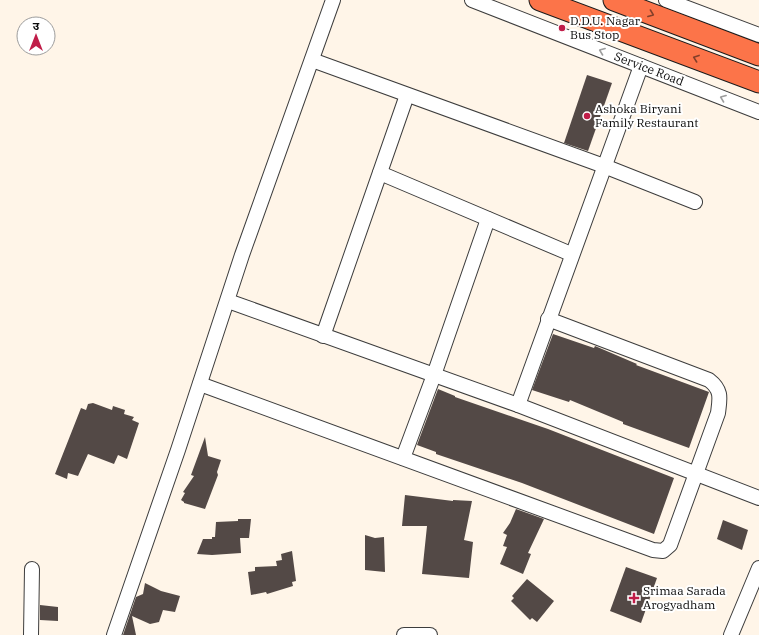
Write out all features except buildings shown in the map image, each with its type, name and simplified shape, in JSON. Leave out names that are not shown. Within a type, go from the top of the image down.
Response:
[{"type":"highway","points":[[540,0],[759,82]]},
{"type":"highway","points":[[614,0],[759,55]]},
{"type":"street","points":[[114,635],[228,301],[242,255],[333,0]]},
{"type":"street","name":"Service Road","points":[[472,0],[759,112]]},
{"type":"street","points":[[666,0],[759,35]]},
{"type":"street","points":[[312,60],[604,166],[695,202]]},
{"type":"street","points":[[518,405],[571,254],[641,66]]},
{"type":"street","points":[[322,336],[407,95]]},
{"type":"street","points":[[380,173],[571,254]]},
{"type":"street","points":[[403,458],[434,375],[488,219]]},
{"type":"street","points":[[228,301],[322,336],[518,405],[759,498]]},
{"type":"street","points":[[200,384],[653,550],[663,552],[670,544],[697,474],[718,413],[720,395],[716,386],[709,380],[548,319]]},
{"type":"street","points":[[31,635],[32,568]]},
{"type":"street","points":[[731,635],[759,568]]},
{"type":"street","points":[[404,635],[430,635]]},
{"type":"place","name":"D.D.U. Nagar Bus Stop","points":[[562,28]]},
{"type":"place","name":"Ashoka Biryani Family Restaurant","points":[[587,116]]},
{"type":"place","name":"Srimaa Sarada Arogyadham","points":[[634,598]]}]
